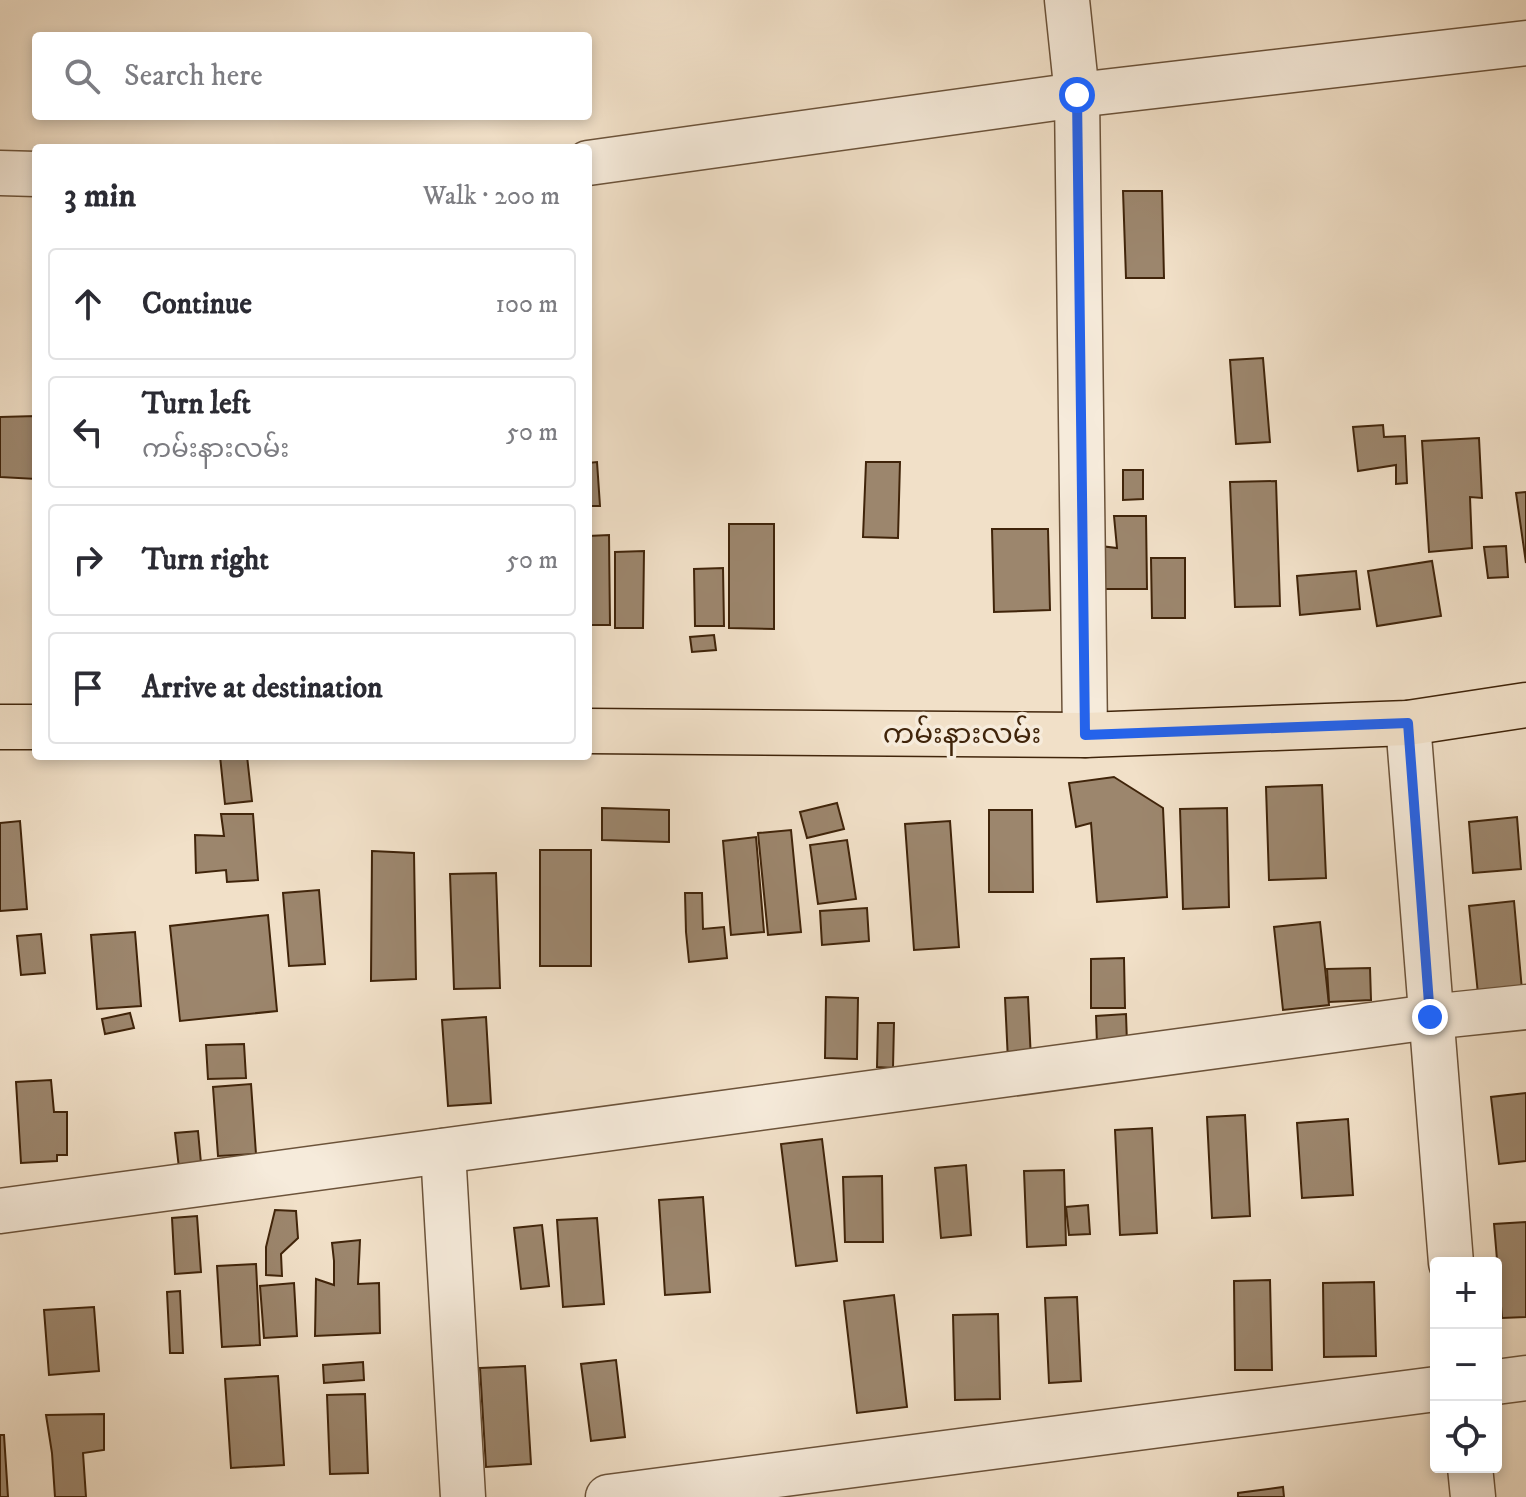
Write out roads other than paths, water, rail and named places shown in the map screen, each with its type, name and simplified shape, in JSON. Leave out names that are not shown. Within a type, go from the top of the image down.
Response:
[{"type":"main road","name":"ကမ်းနားလမ်း","points":[[592,731],[1085,735],[1408,723],[1526,705]]},
{"type":"main road","points":[[0,727],[32,727]]},
{"type":"street","points":[[1067,0],[1077,95],[1085,735]]},
{"type":"street","points":[[592,162],[1077,95],[1526,43]]},
{"type":"street","points":[[0,173],[32,174]]},
{"type":"street","points":[[1408,723],[1450,1257]]},
{"type":"street","points":[[0,1211],[1430,1017],[1526,1007]]},
{"type":"street","points":[[443,1151],[463,1497]]},
{"type":"street","points":[[1502,1381],[1526,1378]]},
{"type":"street","points":[[608,1497],[1430,1390]]},
{"type":"street","points":[[1471,1473],[1473,1497]]}]
